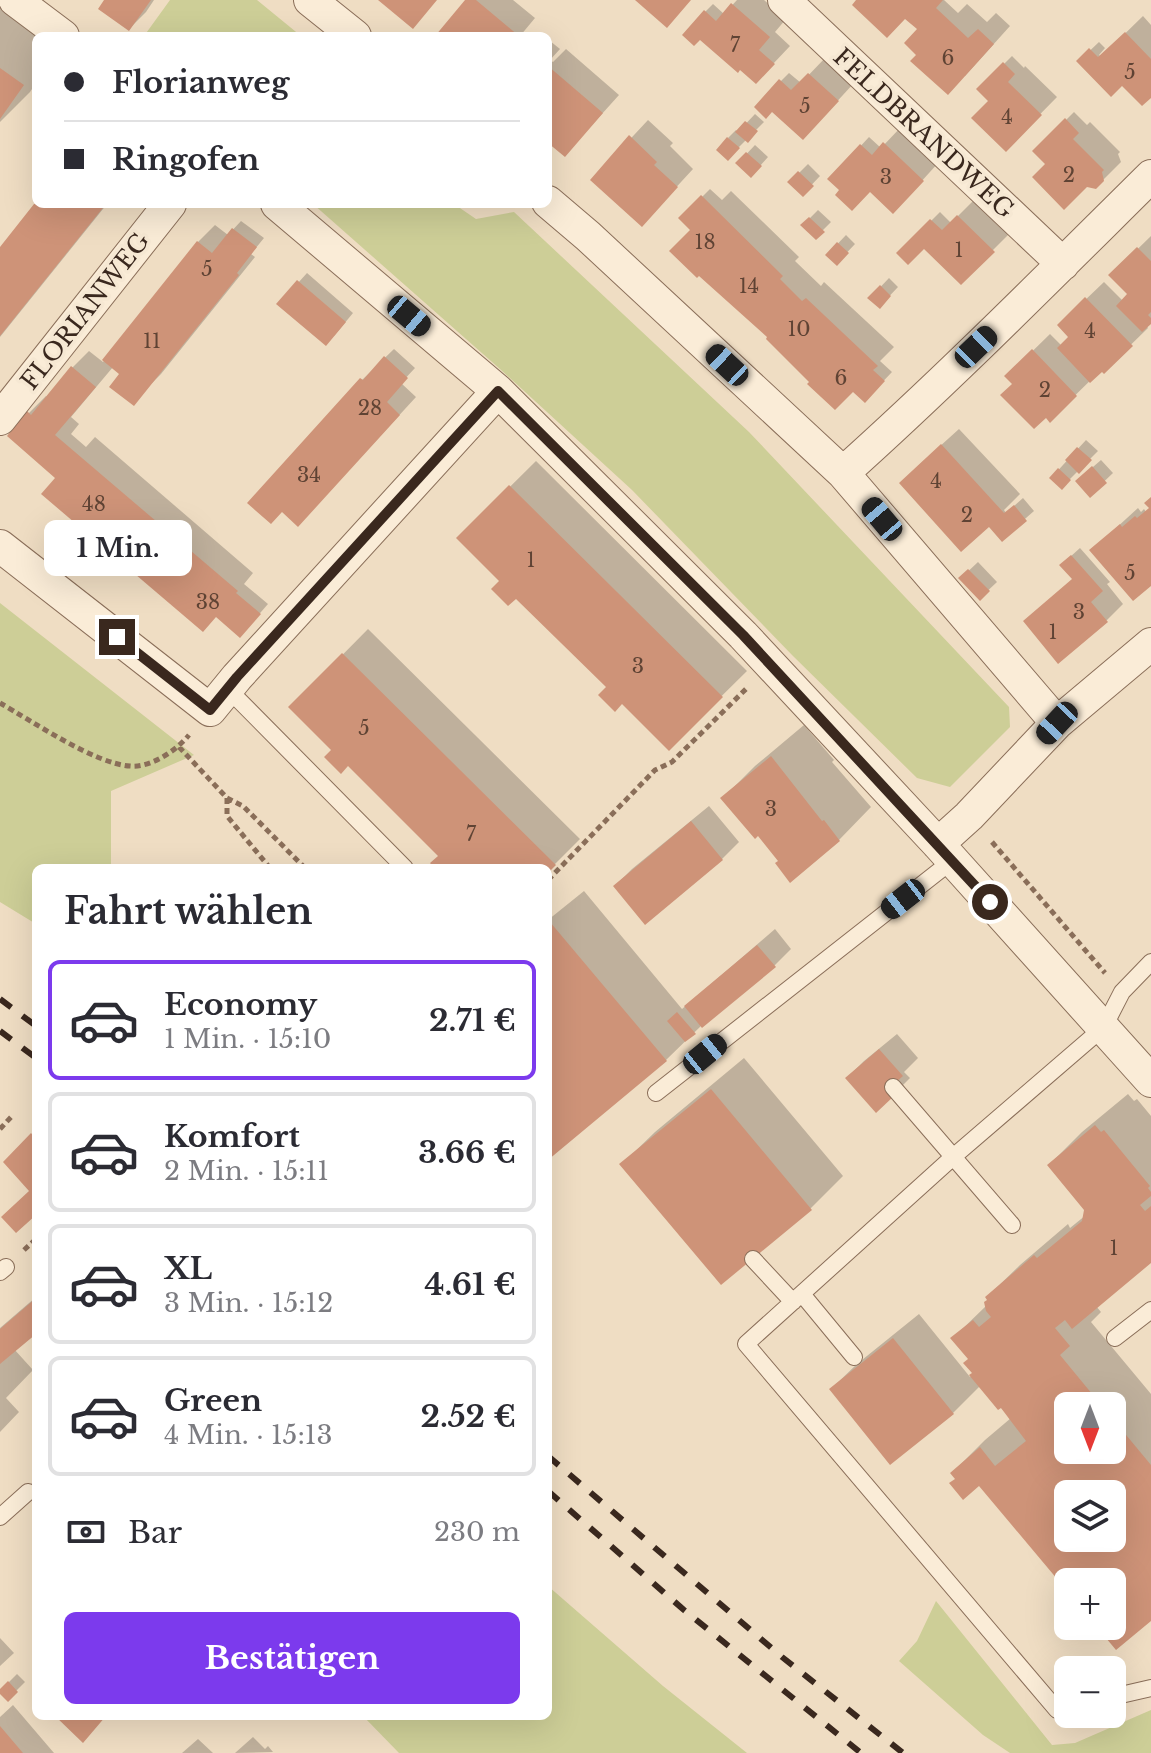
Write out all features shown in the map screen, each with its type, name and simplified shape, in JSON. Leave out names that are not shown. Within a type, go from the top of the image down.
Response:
[{"type":"street","points":[[15,0],[58,32]]},
{"type":"street","points":[[310,0],[350,32]]},
{"type":"street","name":"FELDBRANDWEG","points":[[785,0],[1063,264]]},
{"type":"street","points":[[843,473],[885,436],[1151,176]]},
{"type":"street","points":[[552,205],[843,473],[1057,723]]},
{"type":"street","name":"FLORIANWEG","points":[[0,419],[167,208]]},
{"type":"street","points":[[282,208],[498,391],[771,665],[1151,1081]]},
{"type":"street","points":[[0,546],[210,710],[498,391]]},
{"type":"street","points":[[945,852],[969,816],[1057,723],[1151,644]]},
{"type":"lane","points":[[228,689],[401,864]]},
{"type":"lane","points":[[656,1093],[945,852]]},
{"type":"lane","points":[[1054,1706],[746,1344],[953,1157],[1104,1027],[1122,992],[1148,970]]},
{"type":"lane","points":[[893,1087],[1012,1225]]},
{"type":"lane","points":[[753,1259],[797,1298],[854,1357]]},
{"type":"lane","points":[[1115,1338],[1151,1310]]},
{"type":"lane","points":[[0,1517],[28,1492]]},
{"type":"lane","points":[[1126,1694],[1151,1688]]},
{"type":"path","points":[[552,876],[655,770],[672,762],[771,665]]},
{"type":"path","points":[[0,703],[95,756],[131,767],[155,761],[179,747],[227,798],[243,806],[301,864]]},
{"type":"path","points":[[227,798],[227,816],[267,864]]},
{"type":"path","points":[[969,816],[1122,992]]},
{"type":"path","points":[[0,1129],[13,1115]]},
{"type":"green space","points":[[170,0],[257,0],[296,32],[147,32]]},
{"type":"green space","points":[[318,208],[460,208],[476,219],[514,212],[749,432],[1009,707],[1010,727],[950,787],[917,778],[632,490]]},
{"type":"green space","points":[[0,603],[194,755],[111,791],[111,864],[32,864],[32,922],[0,902]]},
{"type":"green space","points":[[552,1589],[663,1686],[747,1753],[399,1753],[367,1720],[552,1720]]},
{"type":"green space","points":[[936,1601],[1052,1745],[1075,1743],[1110,1728],[1126,1728],[1126,1721],[1151,1710],[1151,1753],[1010,1753],[983,1735],[899,1661],[917,1641]]},
{"type":"building","points":[[104,0],[151,0],[129,31],[98,9]]},
{"type":"building","points":[[378,0],[437,0],[413,29]]},
{"type":"building","points":[[465,0],[476,0],[514,32],[438,32]]},
{"type":"building","points":[[635,0],[691,0],[667,28]]},
{"type":"building","points":[[856,0],[943,0],[936,8],[968,38],[978,29],[994,44],[948,95],[910,61],[916,55],[904,43],[917,29],[905,19],[887,38],[852,5]]},
{"type":"building","points":[[731,3],[770,37],[759,50],[775,64],[756,84],[740,70],[738,73],[700,40],[694,46],[682,35],[704,10],[716,21]]},
{"type":"building","points":[[1125,32],[1151,59],[1151,98],[1142,106],[1122,86],[1111,97],[1076,61],[1089,48],[1098,57]]},
{"type":"building","points":[[1003,62],[1015,74],[1008,82],[1042,115],[1006,152],[971,118],[988,101],[976,89]]},
{"type":"building","points":[[0,68],[24,85],[0,119]]},
{"type":"building","points":[[552,69],[603,113],[565,157],[552,146]]},
{"type":"building","points":[[808,73],[839,101],[803,140],[772,112],[766,119],[754,107],[779,79],[791,90]]},
{"type":"building","points":[[1065,118],[1079,133],[1073,139],[1104,170],[1104,181],[1096,189],[1087,187],[1064,210],[1032,177],[1045,164],[1032,151]]},
{"type":"building","points":[[745,121],[758,131],[748,143],[735,132]]},
{"type":"building","points":[[629,135],[678,187],[642,227],[590,180]]},
{"type":"building","points":[[727,137],[740,148],[728,161],[716,150]]},
{"type":"building","points":[[883,142],[924,181],[893,214],[870,192],[852,211],[835,195],[839,190],[827,179],[860,144],[872,155]]},
{"type":"building","points":[[746,152],[762,166],[751,178],[735,163]]},
{"type":"building","points":[[798,171],[814,186],[803,197],[787,182]]},
{"type":"building","points":[[701,195],[783,276],[780,279],[802,301],[806,298],[878,366],[873,370],[885,381],[865,403],[853,392],[835,410],[807,384],[809,382],[767,337],[669,251],[690,230],[678,218]]},
{"type":"building","points":[[32,207],[103,208],[0,336],[0,247]]},
{"type":"building","points":[[957,215],[995,252],[961,285],[924,249],[908,265],[896,253],[930,219],[942,230]]},
{"type":"building","points":[[809,217],[825,232],[816,240],[800,225]]},
{"type":"building","points":[[232,228],[257,247],[237,273],[239,275],[134,406],[109,387],[119,374],[102,360],[197,241],[212,253]]},
{"type":"building","points":[[837,242],[849,253],[837,266],[825,255]]},
{"type":"building","points":[[1137,247],[1151,261],[1151,312],[1148,315],[1151,324],[1142,332],[1116,306],[1127,294],[1108,275]]},
{"type":"building","points":[[297,280],[346,322],[326,346],[276,304]]},
{"type":"building","points":[[880,285],[891,296],[880,309],[867,298]]},
{"type":"building","points":[[1085,297],[1133,346],[1090,383],[1057,348],[1068,337],[1057,325]]},
{"type":"building","points":[[1032,349],[1077,396],[1050,423],[1046,418],[1034,429],[1000,395],[1012,384],[1004,376]]},
{"type":"building","points":[[384,356],[408,378],[387,402],[400,415],[298,527],[282,512],[271,524],[247,503],[360,378],[363,380]]},
{"type":"building","points":[[71,366],[96,387],[55,435],[261,614],[240,638],[216,617],[203,632],[41,494],[55,478],[7,436],[27,411],[31,415]]},
{"type":"building","points":[[941,444],[1004,513],[1014,505],[1027,521],[1002,542],[989,527],[961,552],[899,483]]},
{"type":"building","points":[[1077,447],[1092,460],[1079,474],[1065,460]]},
{"type":"building","points":[[1092,466],[1107,483],[1090,498],[1075,481]]},
{"type":"building","points":[[1058,468],[1071,480],[1062,490],[1049,478]]},
{"type":"building","points":[[509,485],[723,697],[669,751],[622,704],[615,712],[598,695],[606,687],[516,599],[508,606],[491,589],[499,581],[456,538]]},
{"type":"building","points":[[1151,497],[1151,586],[1133,601],[1089,550],[1120,524],[1122,527],[1149,508],[1144,503]]},
{"type":"building","points":[[1071,555],[1103,591],[1091,602],[1108,622],[1058,664],[1023,621],[1072,579],[1059,565]]},
{"type":"building","points":[[968,569],[990,591],[980,601],[958,578]]},
{"type":"building","points":[[342,653],[556,865],[552,869],[552,864],[431,864],[438,856],[348,766],[341,774],[324,757],[331,750],[288,707]]},
{"type":"building","points":[[771,756],[840,841],[790,883],[775,863],[778,861],[758,836],[755,839],[720,798]]},
{"type":"building","points":[[691,821],[723,860],[645,925],[613,886]]},
{"type":"building","points":[[552,924],[667,1061],[552,1157]]},
{"type":"building","points":[[757,945],[776,967],[702,1028],[684,1006]]},
{"type":"building","points":[[677,1012],[696,1034],[685,1042],[667,1021]]},
{"type":"building","points":[[879,1049],[903,1076],[888,1089],[894,1096],[876,1113],[845,1078]]},
{"type":"building","points":[[711,1089],[812,1210],[721,1285],[619,1164]]},
{"type":"building","points":[[1095,1125],[1101,1132],[1104,1130],[1150,1186],[1151,1196],[1140,1205],[1145,1211],[1151,1206],[1151,1263],[1072,1329],[1065,1320],[1055,1328],[1070,1346],[1060,1355],[1090,1392],[1054,1392],[1054,1464],[1126,1464],[1126,1435],[1151,1465],[1151,1621],[1116,1650],[1108,1640],[1126,1640],[1126,1568],[1054,1568],[1054,1575],[979,1486],[963,1500],[949,1483],[955,1479],[950,1473],[980,1447],[995,1466],[1026,1441],[1001,1408],[998,1410],[969,1375],[972,1373],[963,1363],[968,1359],[950,1338],[973,1320],[979,1327],[991,1317],[986,1311],[985,1297],[1034,1255],[1037,1258],[1082,1221],[1084,1210],[1047,1165]]},
{"type":"building","points":[[31,1133],[32,1219],[16,1233],[1,1217],[29,1191],[3,1162]]},
{"type":"building","points":[[32,1301],[32,1337],[0,1364],[0,1329]]},
{"type":"building","points":[[893,1338],[954,1414],[890,1465],[829,1389]]},
{"type":"building","points":[[8,1681],[18,1692],[8,1702],[0,1694],[0,1689]]},
{"type":"building","points":[[59,1720],[103,1720],[83,1743]]},
{"type":"building","points":[[0,1726],[23,1753],[0,1753]]},
{"type":"railway","points":[[0,999],[32,1023]]},
{"type":"railway","points":[[0,1031],[32,1055]]},
{"type":"railway","points":[[552,1459],[782,1657],[903,1753]]},
{"type":"railway","points":[[552,1494],[684,1610],[861,1753]]},
{"type":"route","points":[[117,637],[210,710],[498,391],[743,635],[990,902]]}]
